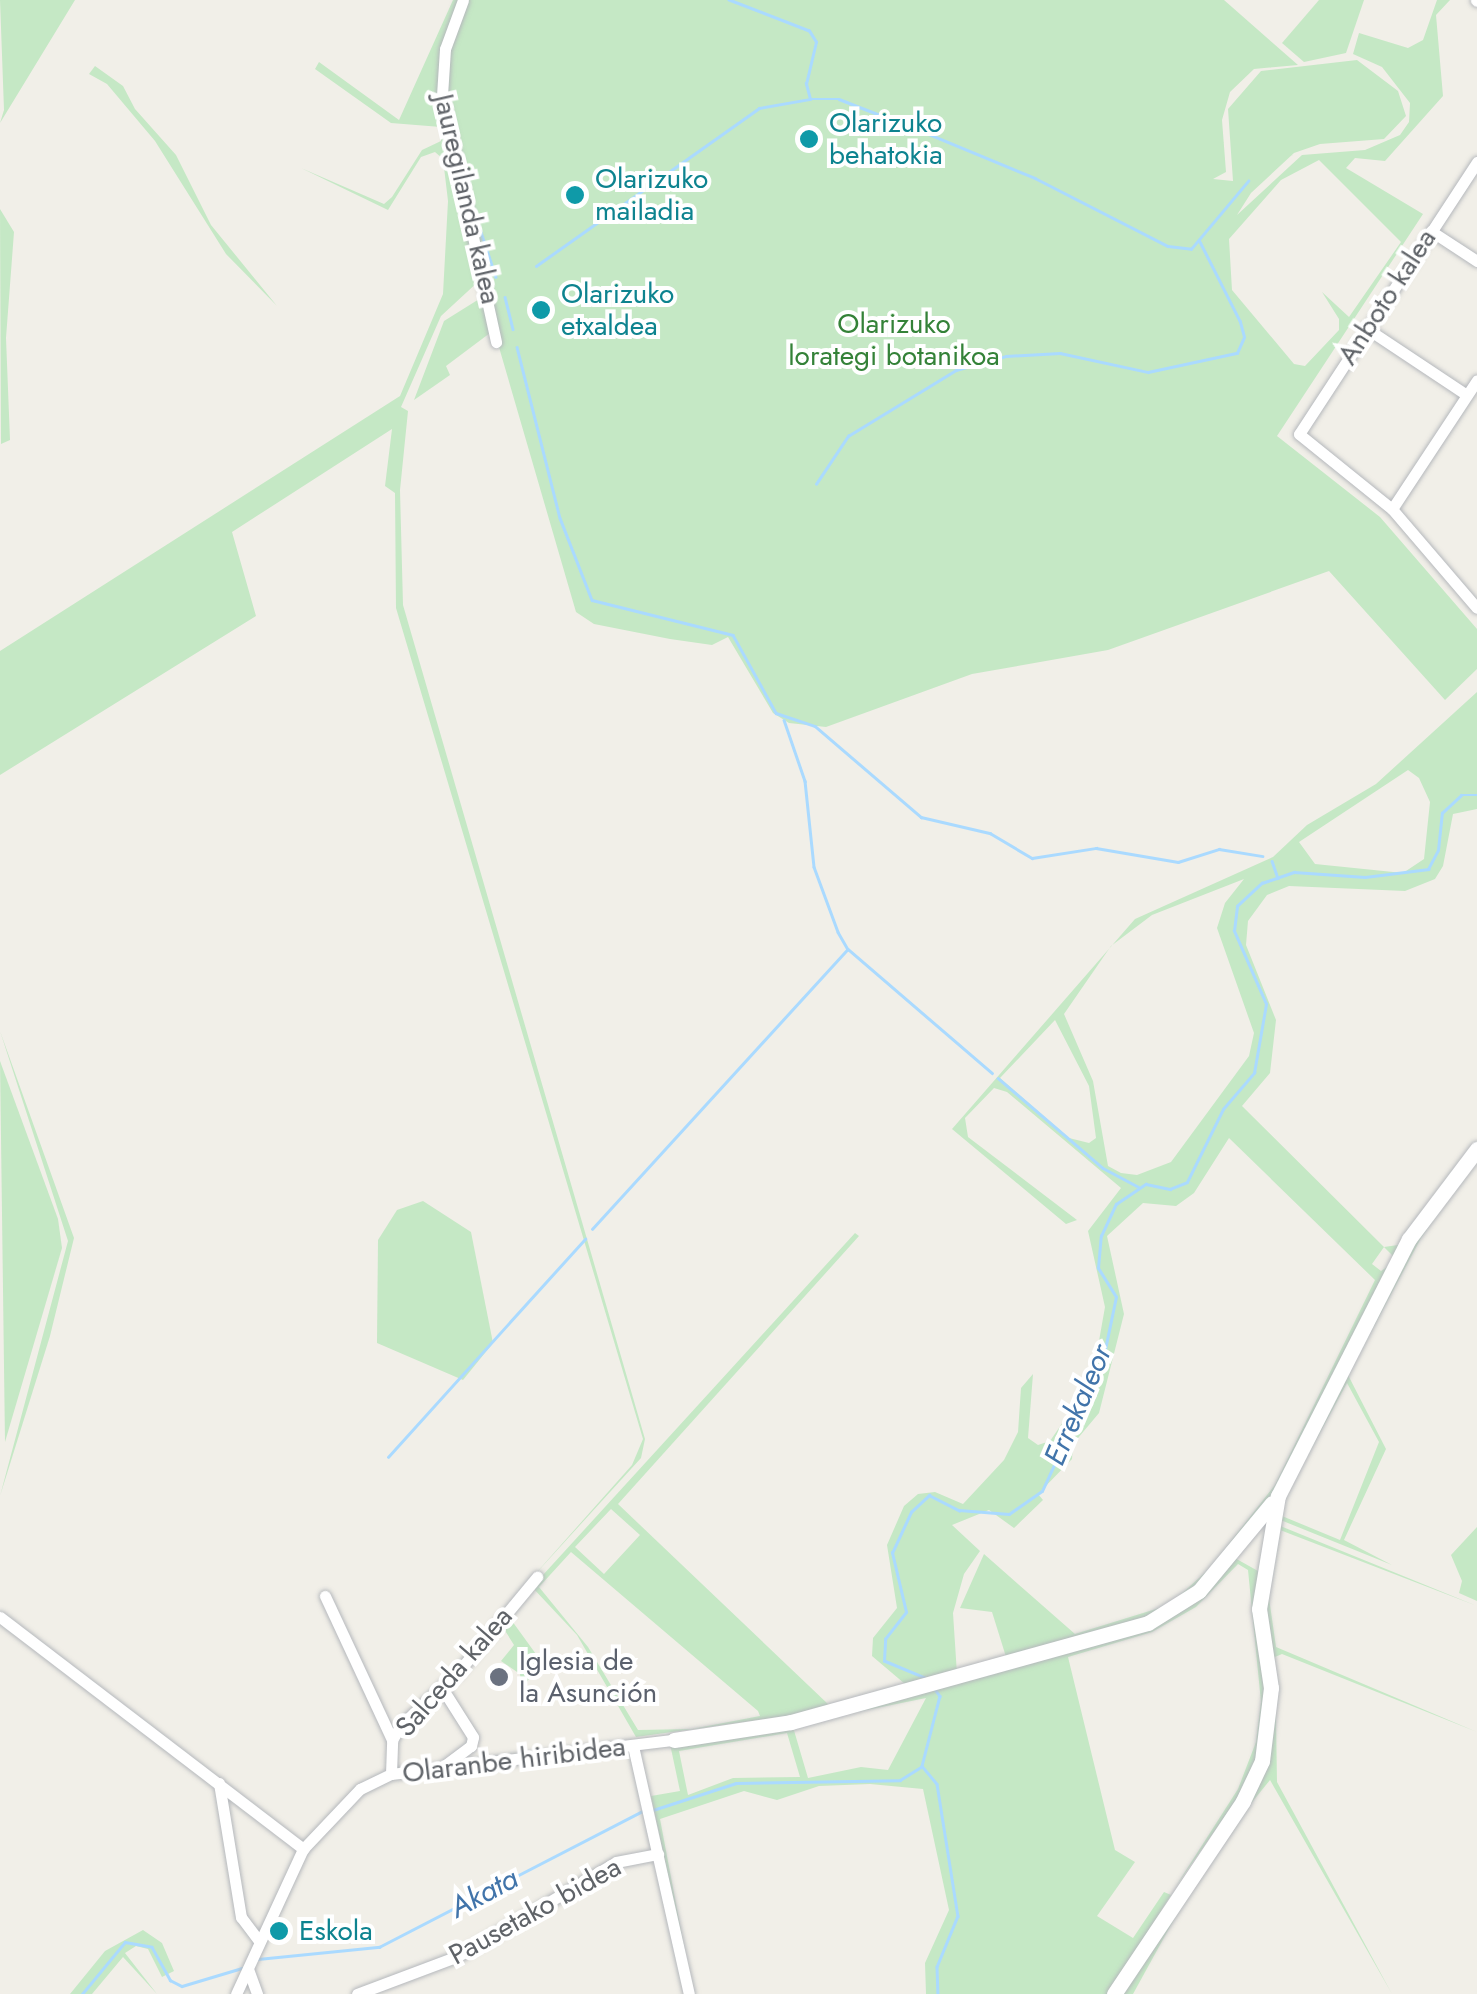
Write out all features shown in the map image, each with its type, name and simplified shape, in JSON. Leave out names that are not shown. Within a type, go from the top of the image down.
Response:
[{"type":"street","name":"Jauregilanda kalea","points":[[463,0],[444,49],[442,96],[496,342]]},
{"type":"street","name":"Anboto kalea","points":[[1392,509],[1298,434],[1477,162]]},
{"type":"street","points":[[1431,231],[1477,261]]},
{"type":"street","points":[[1366,328],[1466,396]]},
{"type":"street","points":[[1477,380],[1392,509],[1477,608]]},
{"type":"street","points":[[674,1740],[791,1722],[923,1689],[1148,1623],[1190,1598],[1278,1496],[1409,1239],[1477,1149]]},
{"type":"street","points":[[1114,1994],[1243,1801],[1262,1761],[1270,1688],[1260,1628],[1262,1568],[1278,1496]]},
{"type":"street","points":[[1234,1551],[1262,1568]]},
{"type":"street","name":"Salceda kalea","points":[[391,1774],[392,1740],[442,1688],[536,1576]]},
{"type":"street","points":[[325,1596],[392,1740]]},
{"type":"street","points":[[0,1617],[303,1849]]},
{"type":"street","points":[[439,1770],[474,1737],[442,1688]]},
{"type":"street","name":"Olaranbe hiribidea","points":[[236,1994],[303,1849],[360,1788],[391,1774],[674,1740]]},
{"type":"street","name":"Pausetako bidea","points":[[633,1746],[689,1994]]},
{"type":"street","points":[[219,1783],[241,1917],[259,1941]]},
{"type":"street","name":"Pausetako bidea","points":[[358,1994],[458,1956],[616,1862],[658,1854]]},
{"type":"street","points":[[248,1969],[258,1994]]},
{"type":"green space","points":[[0,0],[75,0],[0,123],[4,110]]},
{"type":"green space","name":"Olarizuko lorategi botanikoa","points":[[453,0],[1224,0],[1298,65],[1254,69],[1230,92],[1222,120],[1226,172],[1213,179],[1233,181],[1228,109],[1261,71],[1357,60],[1398,91],[1406,116],[1384,139],[1320,144],[1294,153],[1251,193],[1237,215],[1302,155],[1365,150],[1400,135],[1409,122],[1410,103],[1382,67],[1353,54],[1359,33],[1408,48],[1423,40],[1437,0],[1450,0],[1436,15],[1443,96],[1385,161],[1355,158],[1346,168],[1423,214],[1277,436],[1380,517],[1477,629],[1477,669],[1445,700],[1329,571],[1108,650],[972,674],[826,727],[789,723],[773,713],[728,637],[712,645],[670,639],[594,624],[576,612],[494,330],[446,366],[450,375],[414,400],[444,321],[484,296],[480,280],[441,316],[401,407],[408,411],[400,490],[403,605],[645,1439],[641,1458],[529,1581],[632,1465],[643,1439],[396,608],[395,493],[385,486],[392,429],[232,532],[256,616],[0,775],[0,651],[400,396],[443,294],[448,201],[443,159],[435,152],[421,157],[388,210],[301,168],[384,204],[422,150],[441,141],[441,127],[391,123],[315,69],[319,62],[399,120]],"holes":[[[1319,160],[1401,242],[1349,317],[1322,292],[1339,319],[1339,330],[1305,366],[1294,364],[1232,290],[1229,239],[1281,180]]]},
{"type":"green space","points":[[1319,0],[1364,0],[1346,53],[1304,62],[1282,43]]},
{"type":"green space","points":[[95,66],[123,86],[135,109],[176,155],[211,225],[277,306],[226,254],[155,141],[107,84],[89,74]]},
{"type":"green space","points":[[0,209],[14,232],[6,338],[10,440],[1,444]]},
{"type":"green space","points":[[1477,692],[1477,809],[1453,814],[1443,866],[1435,879],[1405,891],[1289,886],[1267,895],[1248,921],[1246,945],[1276,1020],[1270,1073],[1242,1106],[1384,1247],[1372,1264],[1381,1271],[1390,1265],[1274,1493],[1195,1589],[1155,1615],[1007,1660],[992,1612],[960,1608],[984,1554],[1075,1634],[1169,1605],[1209,1569],[1275,1485],[1375,1280],[1229,1138],[1194,1193],[1176,1206],[1143,1203],[1107,1236],[1124,1314],[1099,1413],[1073,1444],[1072,1459],[1038,1494],[1043,1500],[1014,1528],[989,1510],[952,1525],[980,1551],[964,1574],[953,1613],[957,1674],[824,1711],[636,1737],[577,1635],[532,1587],[855,1233],[859,1236],[618,1504],[829,1705],[905,1684],[872,1656],[873,1638],[897,1608],[887,1545],[904,1506],[918,1494],[935,1492],[963,1504],[1004,1460],[1018,1432],[1021,1388],[1033,1374],[1028,1438],[1038,1445],[1050,1441],[1072,1409],[1094,1369],[1105,1307],[1088,1231],[1121,1188],[1007,1092],[994,1088],[965,1118],[968,1137],[1077,1220],[1066,1224],[952,1129],[1109,949],[1064,1014],[1093,1081],[1108,1166],[1137,1175],[1171,1162],[1249,1056],[1254,1033],[1217,928],[1225,903],[1244,879],[1152,915],[1112,945],[1135,919],[1273,857],[1307,825],[1376,784]],"holes":[[[1408,770],[1419,778],[1430,802],[1424,859],[1403,873],[1315,864],[1299,842]],[[1055,1020],[1089,1086],[1096,1138],[1089,1143],[1069,1138],[1000,1078]],[[611,1509],[640,1535],[604,1574],[575,1547]],[[571,1552],[760,1716],[692,1729],[638,1730],[588,1647],[539,1587]]]},
{"type":"green space","points":[[0,1031],[74,1238],[50,1336],[0,1496],[68,1241]]},
{"type":"green space","points":[[0,1061],[58,1219],[62,1248],[5,1442]]},
{"type":"green space","points":[[1477,1139],[1394,1257],[1384,1247],[1398,1245]]},
{"type":"green space","points":[[1477,1156],[1421,1238],[1348,1375],[1386,1449],[1344,1540],[1392,1565],[1278,1519],[1279,1503],[1415,1238]],"holes":[[[1347,1383],[1379,1442],[1340,1540],[1282,1516],[1285,1497]]]},
{"type":"green space","points":[[423,1201],[471,1232],[493,1343],[463,1380],[377,1343],[378,1240],[397,1210]]},
{"type":"green space","points":[[1273,1523],[1477,1606],[1280,1530],[1269,1598],[1276,1647],[1477,1732],[1282,1654],[1275,1657],[1277,1782],[1392,1994],[1270,1780],[1210,1854],[1133,1994],[1118,1994],[1268,1753],[1263,1618]]},
{"type":"green space","points":[[1477,1527],[1477,1601],[1459,1593],[1462,1581],[1451,1555]]},
{"type":"green space","points":[[1233,1557],[1258,1571],[1265,1686],[1260,1745],[1246,1786],[1176,1886],[1238,1789],[1256,1742],[1261,1702],[1248,1570],[1238,1564],[1196,1607],[1152,1632],[1068,1657],[1115,1850],[1135,1862],[1097,1916],[1133,1938],[1164,1892],[1171,1895],[1108,1994],[926,1994],[925,1963],[949,1910],[923,1789],[870,1784],[819,1786],[777,1800],[744,1791],[660,1819],[693,1994],[651,1796],[680,1791],[670,1744],[793,1727],[808,1778],[861,1767],[888,1770],[926,1698],[842,1715],[1142,1629]],"holes":[[[787,1733],[800,1777],[733,1778],[688,1795],[679,1751]]]},
{"type":"green space","points":[[512,1621],[541,1661],[522,1689],[520,1674],[501,1661],[514,1645],[504,1629]]},
{"type":"green space","points":[[143,1930],[162,1943],[174,1971],[162,1977],[148,1949],[136,1946],[125,1953],[157,1994],[123,1957],[92,1994],[70,1994],[105,1951]]},
{"type":"waterway","points":[[536,266],[759,108],[810,99],[806,84],[816,42],[809,31],[729,0]]},
{"type":"waterway","points":[[810,99],[839,99],[926,133],[1035,178],[1168,246],[1191,249],[1248,181]]},
{"type":"waterway","points":[[469,196],[496,277]]},
{"type":"waterway","points":[[816,484],[848,436],[956,370],[1006,356],[1060,353],[1148,372],[1237,353],[1244,337],[1240,322],[1199,241]]},
{"type":"waterway","points":[[505,297],[513,329]]},
{"type":"waterway","points":[[517,347],[560,518],[592,600],[733,635],[776,713],[815,726],[921,817],[990,833],[1032,858],[1096,848],[1178,862],[1219,849],[1262,856]]},
{"type":"waterway","points":[[784,720],[805,781],[814,867],[848,949],[992,1073]]},
{"type":"waterway","name":"Errekaleor","points":[[925,1678],[884,1661],[885,1639],[906,1612],[892,1553],[911,1512],[929,1495],[959,1510],[1009,1514],[1042,1491],[1103,1359],[1116,1297],[1098,1268],[1101,1236],[1116,1204],[1146,1184],[1170,1189],[1187,1182],[1223,1109],[1254,1073],[1266,1004],[1234,931],[1237,906],[1262,883],[1294,872],[1365,877],[1428,869],[1438,850],[1442,813],[1461,795],[1477,795]]},
{"type":"waterway","points":[[1272,861],[1278,878]]},
{"type":"waterway","points":[[592,1229],[847,950]]},
{"type":"waterway","points":[[998,1078],[1103,1168],[1138,1187]]},
{"type":"waterway","points":[[388,1457],[585,1239]]},
{"type":"waterway","name":"Errekaleor","points":[[934,1688],[940,1696],[922,1766],[937,1784],[958,1916],[937,1967],[938,1994]]},
{"type":"waterway","name":"Akata","points":[[653,1810],[736,1783],[900,1780],[921,1767]]},
{"type":"waterway","name":"Akata","points":[[258,1959],[379,1947],[645,1810]]},
{"type":"waterway","name":"Akata","points":[[82,1994],[125,1942],[152,1947],[170,1980],[182,1986],[242,1968]]},
{"type":"place","name":"Olarizuko behatokia","points":[[809,139]]},
{"type":"place","name":"Olarizuko mailadia","points":[[575,195]]},
{"type":"place","name":"Olarizuko etxaldea","points":[[541,310]]},
{"type":"place","name":"Iglesia de la Asunción","points":[[499,1677]]},
{"type":"place","name":"Eskola","points":[[279,1931]]}]
